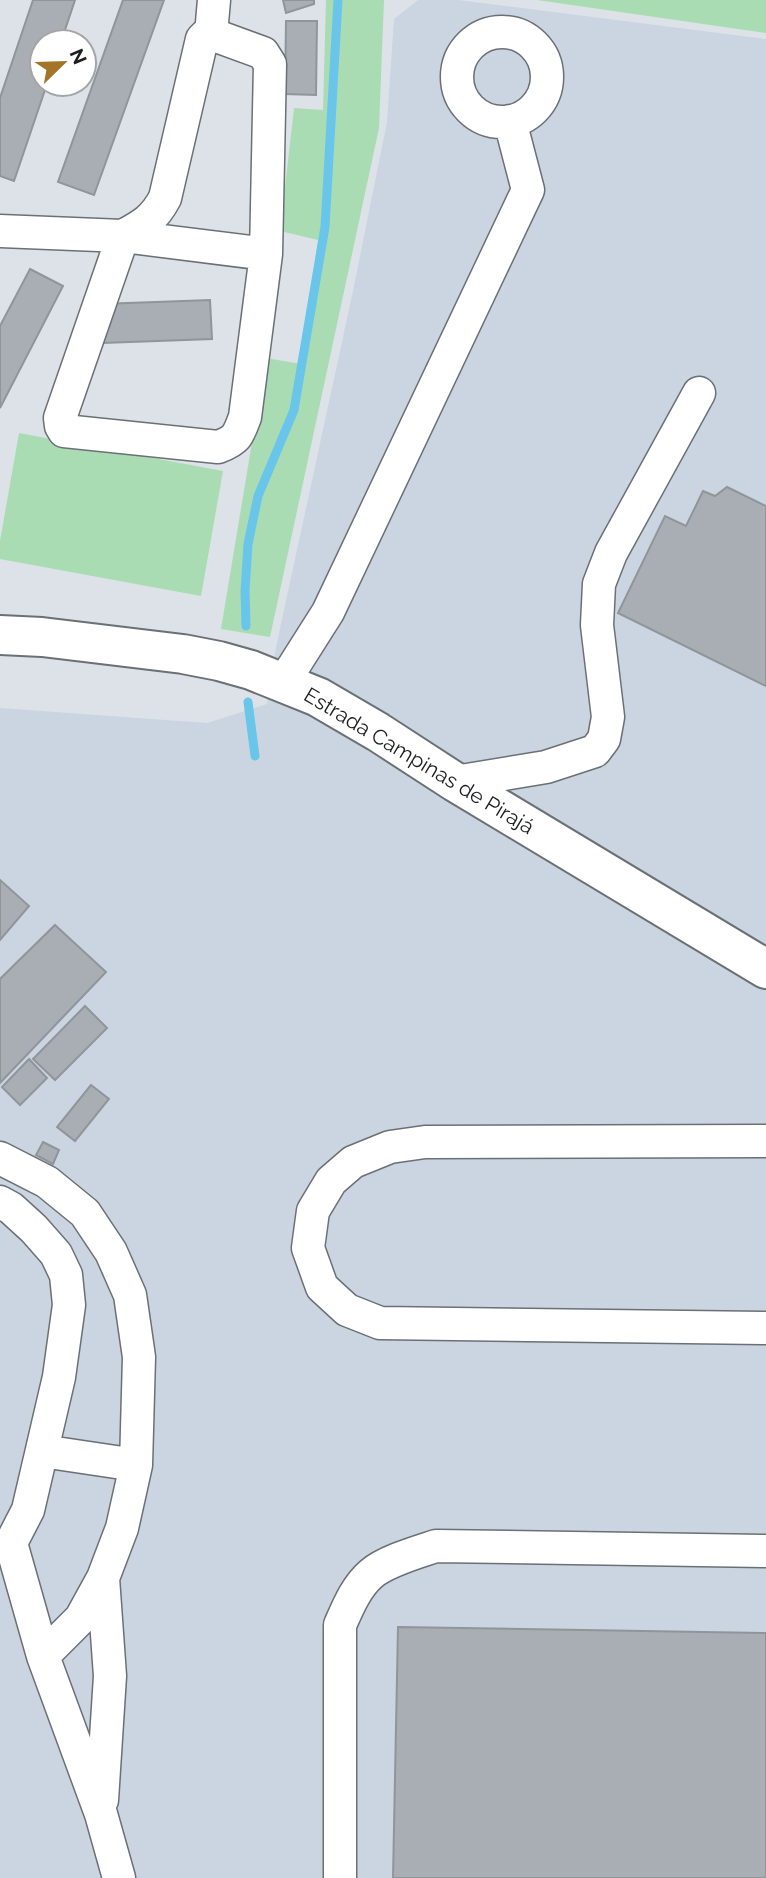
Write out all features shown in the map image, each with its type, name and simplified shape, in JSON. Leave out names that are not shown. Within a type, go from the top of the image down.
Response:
[{"type":"main road","name":"Estrada Campinas de Pirajá","points":[[0,635],[183,654],[251,671],[318,697],[766,969]]},
{"type":"street","points":[[211,34],[214,0]]},
{"type":"street","points":[[211,34],[263,53],[270,64],[266,254],[245,417],[239,435],[232,442],[218,447],[64,431],[61,426],[60,418],[123,236],[150,221],[165,198],[202,39],[211,34]]},
{"type":"street","points":[[251,671],[328,612],[528,190],[510,121]]},
{"type":"street","points":[[0,231],[123,236],[266,254]]},
{"type":"street","points":[[455,782],[546,767],[595,751],[604,739],[608,717],[597,625],[599,584],[611,553],[698,393]]},
{"type":"street","points":[[766,1141],[425,1142],[390,1147],[353,1162],[331,1181],[313,1211],[308,1248],[322,1287],[347,1310],[380,1322],[766,1328]]},
{"type":"street","points":[[0,1158],[47,1182],[85,1213],[111,1252],[130,1295],[139,1357],[136,1465],[121,1528],[103,1578],[81,1618],[43,1656]]},
{"type":"street","points":[[0,1202],[34,1228],[56,1254],[66,1275],[69,1305],[59,1377],[28,1510],[11,1543],[43,1656],[101,1814],[119,1878]]},
{"type":"street","points":[[42,1451],[136,1465]]},
{"type":"street","points":[[340,1878],[340,1625],[354,1595],[372,1573],[405,1556],[436,1546],[766,1551]]},
{"type":"street","points":[[101,1814],[110,1676],[103,1578]]},
{"type":"shaded area","points":[[418,0],[458,0],[766,39],[766,1878],[0,1878],[0,708],[207,723],[267,704],[276,647],[387,122],[394,19]]},
{"type":"green space","points":[[326,0],[384,0],[379,128],[270,637],[221,629],[266,358],[301,364],[318,240],[280,231],[294,108],[323,110]]},
{"type":"green space","points":[[537,0],[766,0],[766,33]]},
{"type":"green space","points":[[19,433],[223,471],[201,596],[0,559],[0,541]]},
{"type":"building","points":[[33,0],[75,0],[66,28],[28,28],[28,98],[42,98],[14,181],[0,176],[0,98]]},
{"type":"building","points":[[123,0],[164,0],[94,195],[58,182],[88,98],[98,98],[98,70]]},
{"type":"building","points":[[283,0],[314,0],[314,4],[286,13]]},
{"type":"building","points":[[286,21],[317,21],[316,95],[285,94]]},
{"type":"building","points":[[30,269],[63,286],[0,408],[0,326]]},
{"type":"building","points":[[210,300],[212,339],[103,343],[101,304]]},
{"type":"building","points":[[727,487],[766,506],[766,686],[618,613],[665,516],[686,526],[703,491],[715,496]]},
{"type":"building","points":[[0,880],[29,906],[0,940]]},
{"type":"building","points":[[55,925],[106,972],[0,1083],[0,979]]},
{"type":"building","points":[[85,1006],[107,1028],[55,1080],[33,1059]]},
{"type":"building","points":[[29,1059],[47,1078],[20,1105],[2,1087]]},
{"type":"building","points":[[91,1085],[109,1099],[75,1141],[57,1127]]},
{"type":"building","points":[[43,1142],[59,1150],[53,1164],[36,1155]]},
{"type":"building","points":[[398,1627],[766,1633],[766,1878],[393,1878]]},
{"type":"waterway","points":[[246,626],[248,544],[258,496],[294,410],[325,227],[338,0]]},
{"type":"waterway","points":[[248,702],[255,756]]}]
